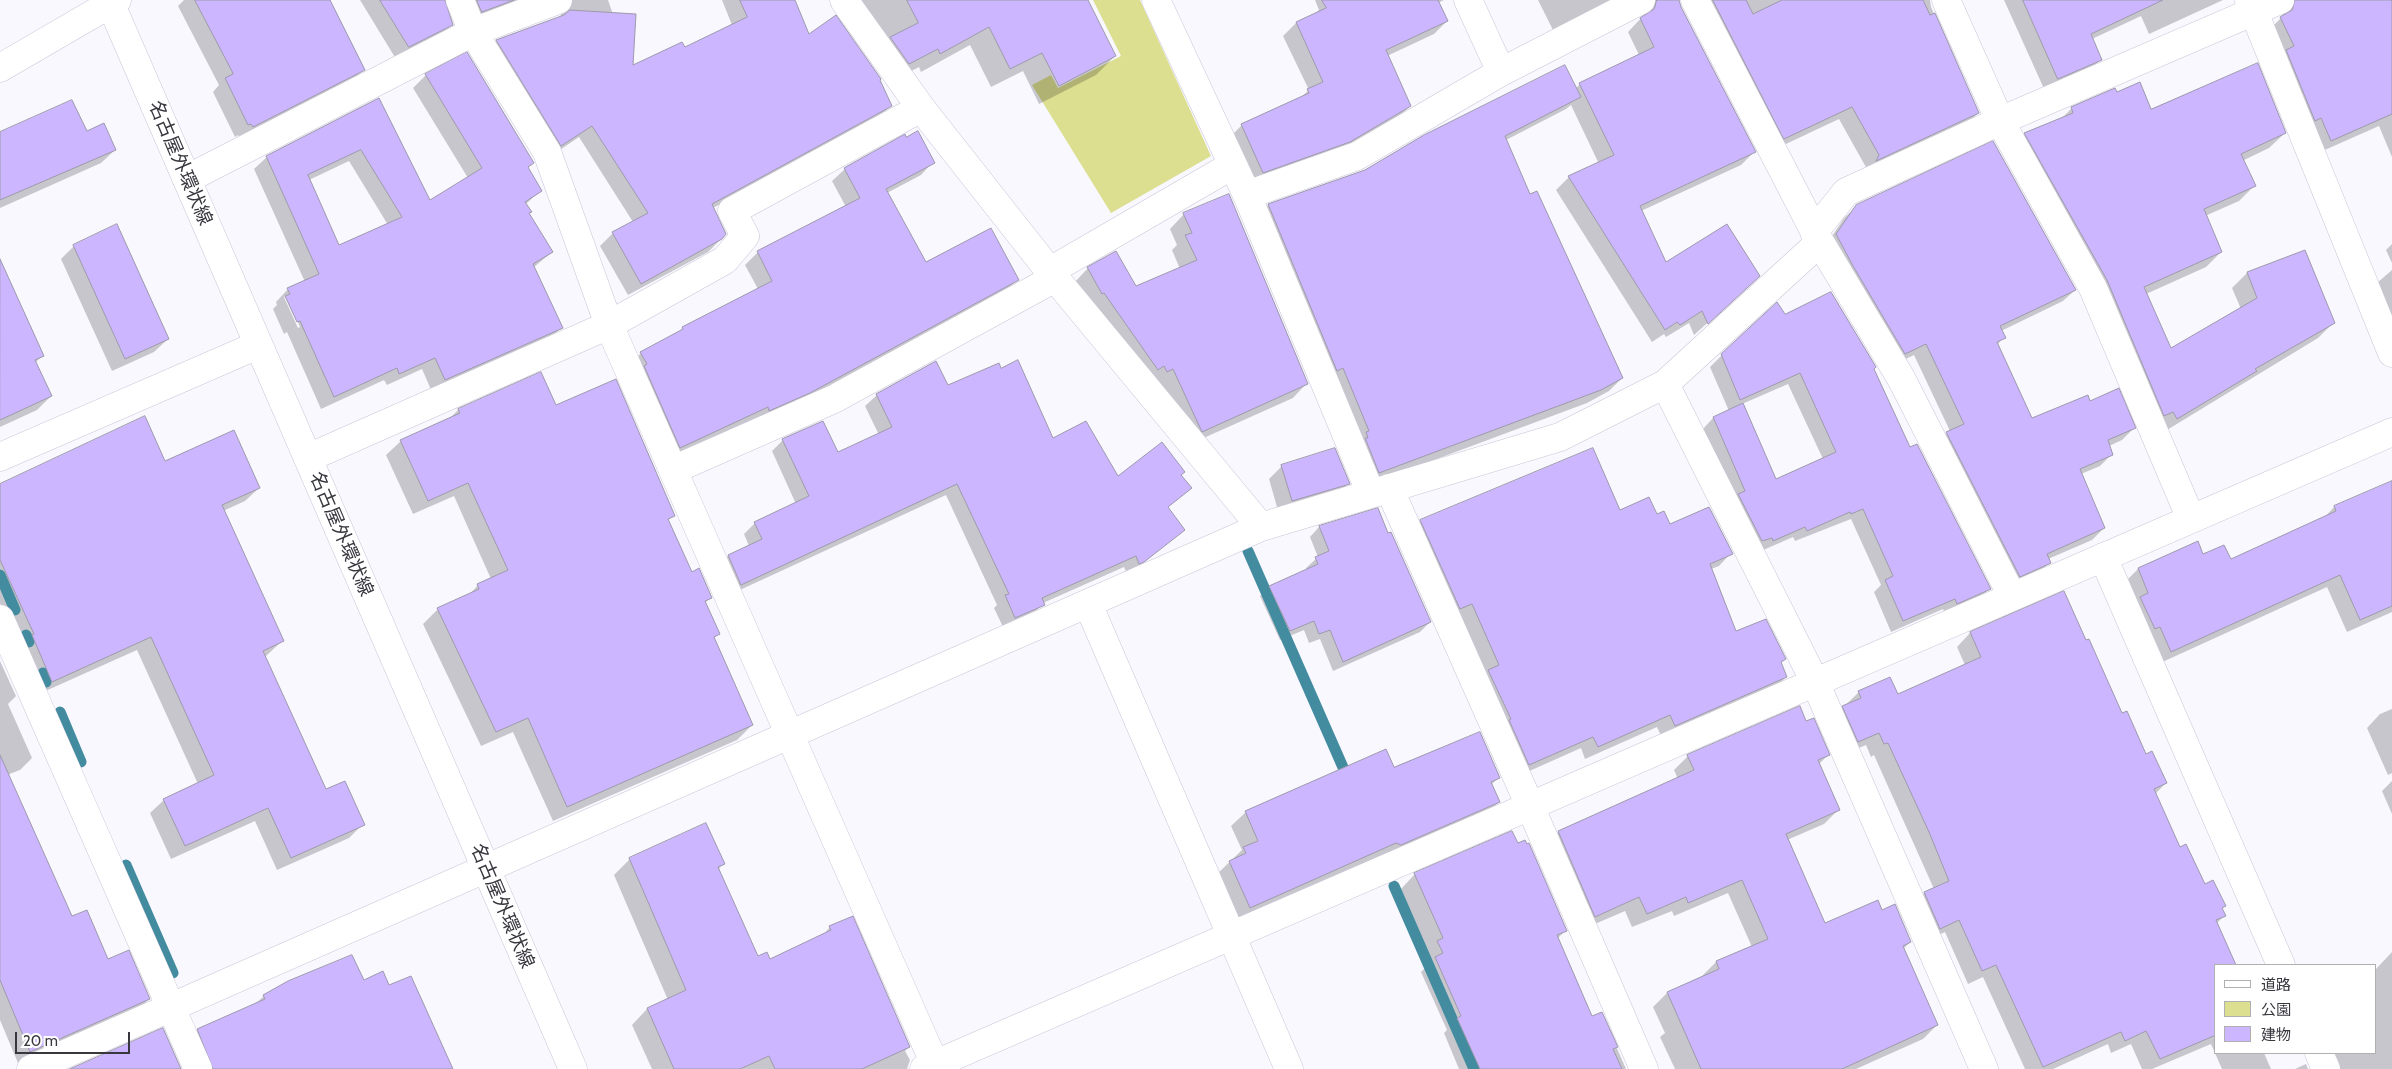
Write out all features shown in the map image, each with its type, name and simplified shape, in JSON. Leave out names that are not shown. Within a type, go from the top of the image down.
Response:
[{"type":"street","points":[[460,0],[473,32],[547,152],[610,325],[790,735],[932,1067],[1231,935],[2392,432]]},
{"type":"street","points":[[186,179],[473,32],[558,0]]},
{"type":"street","points":[[844,0],[921,108],[1052,275],[1261,527]]},
{"type":"street","points":[[1156,0],[1231,166],[1247,195],[1380,491],[1530,806],[1644,1069]]},
{"type":"street","points":[[1468,0],[1501,72]]},
{"type":"street","points":[[1247,195],[1357,156],[1501,72],[1641,0]]},
{"type":"street","points":[[1695,0],[1817,237],[1902,380],[2012,596]]},
{"type":"street","points":[[1946,0],[2000,121],[2093,288],[2191,519]]},
{"type":"street","points":[[31,1069],[1261,527],[1560,437],[1665,384],[1817,237],[1846,192],[2252,6],[2280,0]]},
{"type":"street","points":[[0,68],[112,1]]},
{"type":"street","name":"名古屋外環状線","points":[[112,1],[186,179],[573,1069]]},
{"type":"street","points":[[2252,6],[2392,353]]},
{"type":"street","points":[[308,458],[610,325],[724,260],[745,236],[732,211],[921,108]]},
{"type":"street","points":[[673,470],[834,399],[1052,275],[1231,166]]},
{"type":"street","points":[[0,457],[258,345]]},
{"type":"street","points":[[1665,384],[1815,682],[1984,1069]]},
{"type":"street","points":[[2103,557],[2280,964]]},
{"type":"street","points":[[1088,604],[1289,1069]]},
{"type":"street","points":[[0,619],[198,1069]]},
{"type":"street","points":[[2319,1054],[2326,1069]]},
{"type":"green space","points":[[1093,0],[1140,0],[1211,156],[1111,213],[1032,85],[1051,75],[1058,88],[1121,56]]},
{"type":"building","points":[[195,0],[330,0],[365,70],[253,127],[251,124],[248,125],[225,78],[233,74]]},
{"type":"building","points":[[380,0],[445,0],[453,25],[409,47]]},
{"type":"building","points":[[477,0],[514,0],[482,12]]},
{"type":"building","points":[[740,0],[795,0],[809,34],[836,15],[881,79],[892,106],[712,204],[726,234],[722,239],[641,284],[612,232],[648,213],[592,126],[561,146],[496,40],[564,15],[570,10],[636,14],[633,65],[682,42],[685,47],[747,17]]},
{"type":"building","points":[[907,0],[1088,0],[1116,56],[1059,86],[1042,53],[1010,69],[989,27],[940,54],[938,49],[909,64],[890,37],[918,23]]},
{"type":"building","points":[[1322,0],[1438,0],[1448,21],[1386,50],[1411,106],[1350,142],[1263,173],[1241,124],[1309,93],[1307,89],[1323,82],[1296,22],[1326,8]]},
{"type":"building","points":[[1657,0],[1679,0],[1756,152],[1640,206],[1666,262],[1727,224],[1760,276],[1708,324],[1702,311],[1680,325],[1677,322],[1665,330],[1568,176],[1614,155],[1579,83],[1654,47],[1640,18],[1654,9]]},
{"type":"building","points":[[1713,0],[1746,0],[1753,14],[1782,0],[1923,0],[1930,15],[1935,13],[1979,113],[1876,161],[1879,155],[1852,107],[1784,139]]},
{"type":"building","points":[[2023,0],[2163,0],[2091,34],[2102,60],[2058,79]]},
{"type":"building","points":[[2295,0],[2392,0],[2392,114],[2331,141],[2321,118],[2315,121],[2286,50],[2294,46],[2280,17],[2292,10]]},
{"type":"building","points":[[467,52],[534,163],[528,167],[542,191],[525,202],[532,212],[529,213],[553,252],[533,264],[563,328],[445,380],[435,358],[399,374],[397,368],[334,397],[300,321],[297,322],[285,296],[290,294],[287,288],[319,274],[266,156],[379,98],[430,200],[482,168],[425,74]],"holes":[[[361,150],[402,217],[339,245],[308,175]]]},
{"type":"building","points":[[2258,63],[2286,133],[2241,154],[2256,186],[2204,209],[2222,252],[2144,287],[2171,348],[2257,298],[2247,272],[2305,250],[2335,323],[2255,369],[2257,371],[2177,419],[2173,412],[2164,416],[2107,280],[2024,133],[2073,113],[2071,107],[2115,88],[2117,92],[2140,82],[2151,109]]},
{"type":"building","points":[[1565,65],[1581,97],[1505,136],[1530,194],[1537,191],[1623,378],[1601,390],[1379,473],[1365,438],[1368,438],[1366,432],[1369,431],[1343,368],[1337,371],[1268,204],[1365,170],[1424,135]]},
{"type":"building","points":[[72,100],[87,131],[104,123],[116,150],[0,200],[0,132]]},
{"type":"building","points":[[918,131],[935,163],[886,189],[926,262],[991,228],[1019,280],[810,393],[769,411],[768,407],[680,448],[644,366],[647,364],[640,352],[683,329],[682,327],[772,281],[757,251],[860,198],[844,168],[905,134],[906,137]]},
{"type":"building","points":[[1993,141],[2076,290],[2000,326],[2006,338],[1997,342],[2032,418],[2088,395],[2090,401],[2119,388],[2136,428],[2108,440],[2113,455],[2080,469],[2105,528],[2047,554],[2051,563],[2020,577],[1946,432],[1964,424],[1926,344],[1905,354],[1836,234],[1856,205]]},
{"type":"building","points":[[1229,194],[1308,384],[1202,432],[1173,369],[1167,372],[1164,366],[1158,370],[1104,293],[1102,294],[1087,267],[1116,251],[1136,286],[1197,260],[1185,235],[1192,233],[1183,213]]},
{"type":"building","points":[[117,224],[169,339],[125,359],[73,245]]},
{"type":"building","points":[[0,259],[44,356],[35,360],[52,396],[0,420]]},
{"type":"building","points":[[1831,292],[1876,367],[1874,369],[1910,447],[1917,444],[1991,589],[1957,604],[1955,599],[1903,621],[1885,580],[1893,576],[1863,509],[1851,514],[1850,512],[1807,531],[1805,527],[1773,541],[1772,538],[1762,541],[1738,494],[1745,491],[1713,417],[1743,403],[1776,479],[1836,452],[1800,373],[1740,400],[1721,354],[1777,302],[1785,314]]},
{"type":"building","points":[[1018,360],[1053,438],[1086,421],[1118,476],[1162,442],[1185,472],[1181,475],[1192,488],[1168,507],[1185,530],[1144,562],[1139,564],[1136,556],[1042,598],[1045,605],[1015,618],[1005,595],[1009,594],[957,484],[741,585],[728,555],[762,539],[754,522],[809,496],[782,439],[823,421],[838,452],[892,427],[876,394],[936,361],[948,385],[999,363],[1001,368]]},
{"type":"building","points":[[541,372],[556,405],[616,379],[675,516],[668,519],[692,572],[699,568],[712,598],[705,601],[720,634],[714,637],[753,725],[567,807],[528,718],[496,732],[437,608],[479,589],[477,584],[508,570],[468,483],[428,501],[400,440],[460,413],[458,409]]},
{"type":"building","points":[[145,416],[165,461],[234,430],[260,488],[222,505],[284,641],[263,651],[326,789],[345,781],[365,825],[291,858],[268,808],[185,846],[163,799],[214,775],[151,637],[52,682],[32,635],[34,634],[0,560],[0,484]]},
{"type":"building","points":[[1335,448],[1350,484],[1292,501],[1281,465]]},
{"type":"building","points":[[1593,448],[1620,510],[1649,497],[1657,514],[1664,511],[1670,524],[1709,507],[1733,554],[1710,564],[1736,631],[1766,619],[1786,659],[1781,662],[1787,677],[1675,726],[1670,715],[1598,747],[1593,737],[1529,765],[1509,720],[1511,719],[1488,670],[1499,665],[1472,604],[1460,609],[1420,520]]},
{"type":"building","points":[[2392,481],[2392,606],[2360,620],[2340,575],[2171,652],[2160,627],[2155,629],[2140,597],[2148,593],[2138,568],[2198,541],[2203,554],[2224,545],[2231,559],[2336,511],[2334,506]]},
{"type":"building","points":[[1378,508],[1388,533],[1391,532],[1431,622],[1343,662],[1330,630],[1319,634],[1314,621],[1290,631],[1269,586],[1318,564],[1315,557],[1329,551],[1319,526]]},
{"type":"building","points":[[2064,591],[2086,640],[2089,639],[2122,713],[2127,711],[2146,754],[2152,751],[2167,783],[2154,789],[2180,847],[2186,844],[2205,884],[2213,880],[2226,906],[2222,908],[2226,916],[2216,920],[2236,964],[2214,964],[2214,1036],[2160,1059],[2146,1031],[2125,1041],[2121,1032],[2043,1067],[1996,965],[1982,971],[1959,920],[1940,929],[1924,892],[1949,881],[1929,832],[1888,743],[1884,744],[1879,733],[1858,742],[1842,706],[1861,698],[1858,691],[1890,677],[1898,694],[1981,657],[1970,632]]},
{"type":"building","points":[[1800,706],[1806,721],[1814,718],[1830,755],[1818,760],[1840,810],[1786,834],[1825,923],[1878,900],[1882,910],[1895,904],[1911,942],[1903,946],[1938,1025],[1842,1069],[1701,1069],[1667,992],[1719,969],[1716,961],[1768,939],[1742,880],[1688,903],[1686,897],[1647,914],[1639,897],[1595,917],[1558,831],[1694,770],[1687,755]]},
{"type":"building","points":[[1480,732],[1500,778],[1491,782],[1500,802],[1401,845],[1396,843],[1250,908],[1229,861],[1246,853],[1243,847],[1258,841],[1245,811],[1386,749],[1394,767]]},
{"type":"building","points":[[0,755],[72,916],[87,910],[108,959],[129,950],[150,999],[30,1052],[0,980]]},
{"type":"building","points":[[706,823],[725,864],[718,867],[758,956],[767,952],[770,959],[831,930],[829,926],[853,916],[910,1047],[862,1069],[775,1069],[769,1056],[740,1069],[674,1069],[647,1008],[686,990],[629,858]]},
{"type":"building","points":[[1512,831],[1518,843],[1525,840],[1527,844],[1529,843],[1567,931],[1557,935],[1592,1016],[1602,1012],[1618,1047],[1613,1049],[1622,1069],[1480,1069],[1457,1018],[1461,1016],[1435,957],[1443,953],[1437,941],[1443,938],[1414,873]]},
{"type":"building","points":[[352,955],[364,980],[383,971],[389,985],[411,976],[453,1069],[213,1069],[197,1029],[265,999],[263,995],[288,981]]},
{"type":"building","points":[[163,1028],[181,1069],[70,1069]]},
{"type":"waterway","points":[[1248,551],[1349,781]]},
{"type":"waterway","points":[[0,575],[15,610]]},
{"type":"waterway","points":[[26,635],[29,642]]},
{"type":"waterway","points":[[43,673],[46,682]]},
{"type":"waterway","points":[[60,712],[81,762]]},
{"type":"waterway","points":[[126,865],[173,973]]},
{"type":"waterway","points":[[1394,886],[1474,1069]]}]
